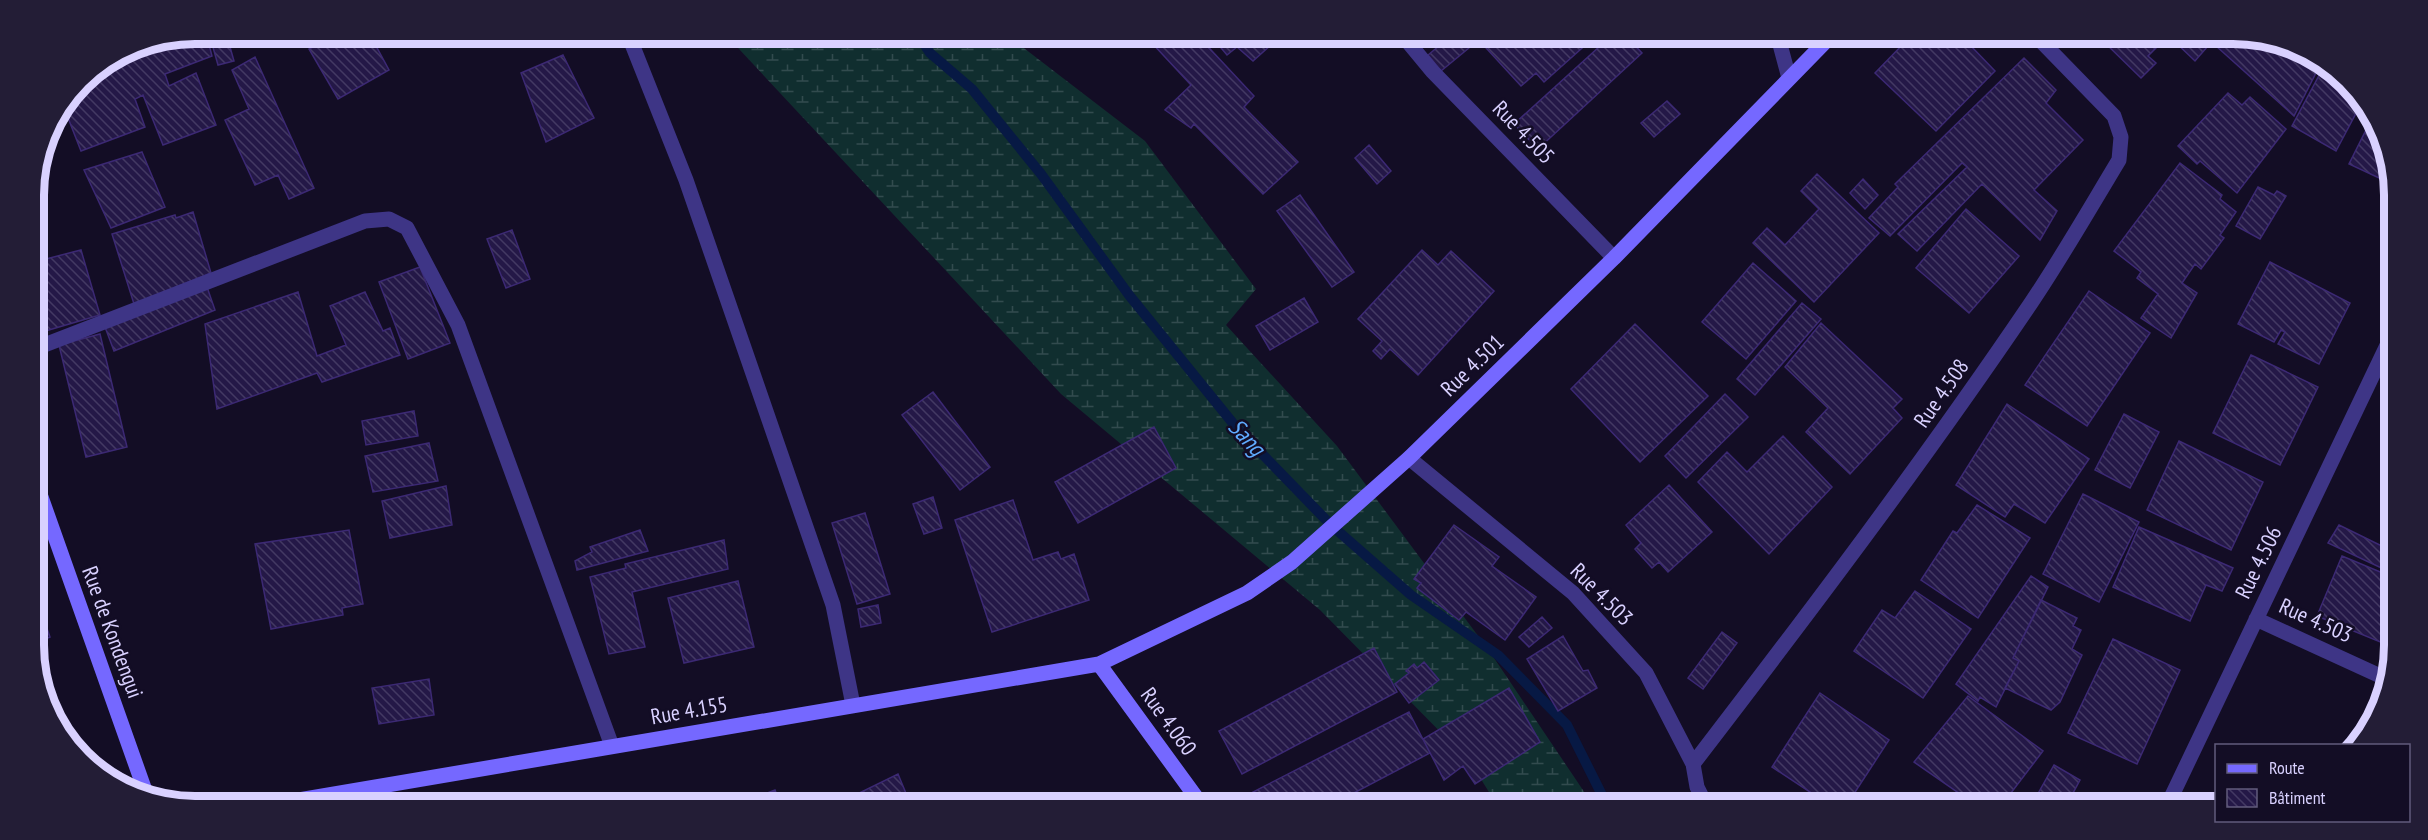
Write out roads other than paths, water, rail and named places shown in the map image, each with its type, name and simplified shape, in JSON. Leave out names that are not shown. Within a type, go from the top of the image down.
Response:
[{"type":"street","points":[[632,43],[686,180],[833,605],[852,705]]},
{"type":"street","name":"Rue 4.505","points":[[1409,43],[1432,71],[1614,258]]},
{"type":"street","points":[[1780,43],[1790,78]]},
{"type":"street","name":"Rue 4.501","points":[[1100,664],[1247,593],[1292,562],[1409,458],[1614,258],[1824,43]]},
{"type":"street","name":"Rue 4.508","points":[[1693,764],[1840,574],[1936,440],[2032,301],[2119,160],[2121,137],[2114,116],[2043,43]]},
{"type":"street","points":[[44,345],[365,220],[389,219],[407,228],[459,325],[612,746]]},
{"type":"street","name":"Rue 4.506","points":[[2172,796],[2384,352]]},
{"type":"street","name":"Rue 4.503","points":[[1409,458],[1573,592],[1646,673],[1693,764],[1697,787],[1702,796]]},
{"type":"street","name":"Rue de Kondengui","points":[[44,505],[144,788]]},
{"type":"street","name":"Rue 4.503","points":[[2256,619],[2381,676]]},
{"type":"street","name":"Rue 4.155","points":[[322,796],[1100,664]]},
{"type":"street","name":"Rue 4.060","points":[[1100,664],[1195,796]]},
{"type":"waterway","name":"Sang","points":[[923,43],[930,53],[972,89],[1041,174],[1129,295],[1236,427],[1331,525],[1411,595],[1498,655],[1567,725],[1602,796]]}]
